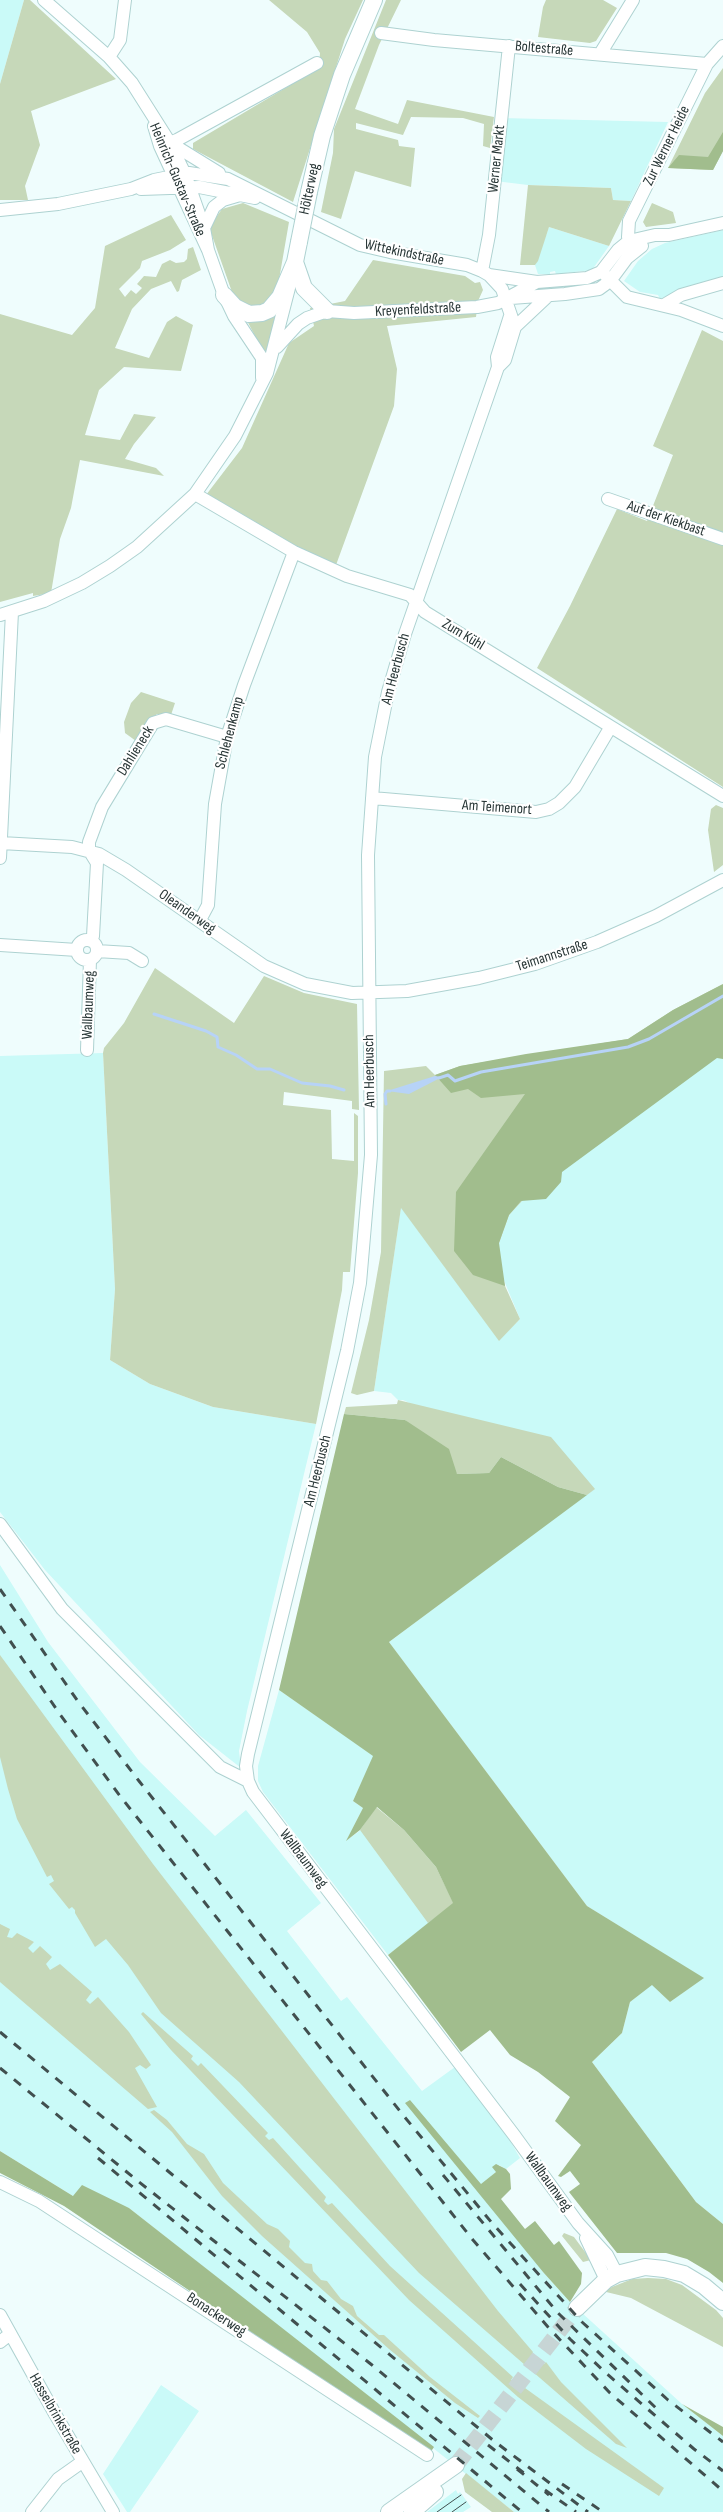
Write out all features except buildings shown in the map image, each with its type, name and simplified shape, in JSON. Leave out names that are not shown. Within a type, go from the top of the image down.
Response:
[{"type":"main road","name":"Hölterweg","points":[[295,262],[322,136],[354,43],[374,0]]},
{"type":"main road","points":[[224,295],[235,307],[249,314],[262,313],[274,305],[295,262]]},
{"type":"main road","points":[[295,262],[304,288],[327,311]]},
{"type":"main road","points":[[577,2308],[611,2277],[645,2267],[669,2270],[694,2280],[723,2302]]},
{"type":"main road","points":[[389,2512],[456,2465],[443,2484],[412,2512]]},
{"type":"street","name":"Heinrich-Gustav-Straße","points":[[44,0],[109,57],[132,83],[149,109],[204,228],[208,250]]},
{"type":"street","points":[[109,57],[120,40],[125,0]]},
{"type":"street","points":[[600,54],[633,0]]},
{"type":"street","name":"Boltestraße","points":[[381,34],[707,64]]},
{"type":"street","name":"Werner Markt","points":[[485,273],[509,46]]},
{"type":"street","name":"Zur Werner Heide","points":[[633,246],[629,222],[707,64],[723,46]]},
{"type":"street","points":[[165,144],[317,63]]},
{"type":"street","name":"Heinrich-Gustav-Straße","points":[[165,144],[228,179]]},
{"type":"street","name":"Wittekindstraße","points":[[0,210],[58,204],[131,189],[154,180],[228,179],[360,244],[390,252],[467,265],[485,273]]},
{"type":"street","name":"Heinrich-Gustav-Straße","points":[[182,181],[224,295],[234,316],[262,358],[262,383]]},
{"type":"street","name":"Wittekindstraße","points":[[182,181],[268,200]]},
{"type":"street","points":[[204,228],[214,207],[223,200],[240,195]]},
{"type":"street","name":"Kreyenfeldstraße","points":[[506,297],[548,296],[599,289],[606,277],[627,258],[633,246],[669,235],[723,223]]},
{"type":"street","name":"Hölterweg","points":[[262,383],[274,350],[295,262]]},
{"type":"street","points":[[485,273],[502,289],[506,297]]},
{"type":"street","name":"Kreyenfeldstraße","points":[[485,273],[537,282],[606,277]]},
{"type":"street","points":[[606,277],[627,297],[664,306],[723,326]]},
{"type":"street","name":"Kreyenfeldstraße","points":[[327,311],[354,313],[477,307],[498,303],[537,282]]},
{"type":"street","points":[[664,306],[681,295],[723,283]]},
{"type":"street","points":[[513,322],[548,296]]},
{"type":"street","name":"Am Heerbusch","points":[[248,1781],[246,1766],[248,1754],[347,1351],[360,1283],[372,1155],[368,855],[375,757],[388,692],[416,602],[498,367],[505,360],[513,322],[506,297]]},
{"type":"street","points":[[274,350],[298,324],[327,311]]},
{"type":"street","points":[[0,858],[6,613],[49,599],[82,583],[137,547],[195,494],[225,452],[262,383]]},
{"type":"street","name":"Zum Kühl","points":[[195,494],[294,552],[346,576],[410,595],[425,612],[527,674],[610,728],[723,796]]},
{"type":"street","name":"Auf der Kiekbast","points":[[608,500],[723,539]]},
{"type":"street","name":"Schlehenkamp","points":[[200,920],[208,905],[215,804],[227,737],[244,685],[294,552]]},
{"type":"street","name":"Dahlieneck","points":[[89,850],[89,842],[102,807],[153,723],[166,719],[227,737]]},
{"type":"street","name":"Am Teimenort","points":[[372,798],[536,812],[549,809],[559,803],[575,787],[610,728]]},
{"type":"street","name":"Oleanderweg","points":[[1,843],[89,850],[112,860],[264,966],[285,976],[326,989],[352,993],[370,992]]},
{"type":"street","name":"Wallbaumweg","points":[[87,1050],[97,863],[89,850]]},
{"type":"street","name":"Teimannstraße","points":[[370,992],[407,991],[479,978],[535,964],[597,942],[656,916],[723,880]]},
{"type":"street","name":"Wallbaumweg","points":[[0,945],[77,950],[82,942],[92,950],[129,953],[142,961]]},
{"type":"street","points":[[0,1524],[62,1609],[220,1767],[248,1781]]},
{"type":"street","name":"Wallbaumweg","points":[[248,1781],[252,1792],[578,2223],[607,2254],[611,2277]]},
{"type":"street","name":"Bonackerweg","points":[[0,2182],[39,2201],[427,2455]]},
{"type":"street","name":"Hasselbrinkstraße","points":[[0,2315],[5,2338],[114,2512]]},
{"type":"street","points":[[32,2512],[58,2479],[82,2462]]},
{"type":"shaded area","points":[[0,0],[24,0],[0,84]]},
{"type":"shaded area","points":[[501,118],[668,122],[631,201],[613,200],[611,188],[528,185],[495,181]]},
{"type":"shaded area","points":[[549,227],[609,246],[592,270],[556,274],[555,271],[550,272],[550,274],[538,274],[535,265]]},
{"type":"shaded area","points":[[723,230],[723,280],[675,292],[660,299],[658,295],[640,292],[624,281],[638,261],[652,249],[665,243]]},
{"type":"shaded area","points":[[723,1045],[723,2224],[696,2202],[592,2062],[622,2033],[630,2002],[652,1984],[670,2002],[703,1978],[587,1906],[389,1642],[594,1489],[403,1400],[398,1400],[391,1393],[374,1391],[401,1207],[499,1340],[520,1319],[500,1271],[499,1243],[509,1215],[521,1201]]},
{"type":"shaded area","points":[[103,1053],[115,1289],[110,1360],[150,1384],[213,1407],[316,1424],[247,1711],[239,1751],[241,1768],[199,1735],[45,1570],[0,1512],[0,1056]]},
{"type":"shaded area","points":[[435,1076],[442,1077],[409,1094],[387,1091]]},
{"type":"shaded area","points":[[0,1565],[48,1642],[140,1762],[215,1836],[246,1810],[321,1903],[287,1931],[341,2001],[347,1997],[422,2091],[455,2067],[505,2132],[520,2158],[506,2169],[499,2165],[496,2172],[481,2185],[443,2140],[543,2272],[570,2302],[682,2404],[723,2436],[723,2512],[514,2512],[129,2208],[73,2196],[0,2151]]},
{"type":"shaded area","points":[[279,1690],[374,1756],[353,1801],[363,1808],[347,1840],[361,1830],[454,1904],[388,1955],[263,1792],[258,1781],[258,1766]]},
{"type":"shaded area","points":[[161,2385],[199,2411],[130,2512],[127,2512],[103,2474]]},
{"type":"shaded area","points":[[456,2490],[458,2494],[460,2492],[471,2507],[463,2512],[427,2512]]},
{"type":"green space","points":[[24,0],[30,0],[116,79],[31,111],[40,145],[25,186],[28,200],[0,200],[0,84]]},
{"type":"green space","points":[[269,0],[363,0],[345,39],[293,202],[193,149],[193,143],[319,68],[320,53],[307,32]]},
{"type":"green space","points":[[386,0],[401,0],[379,45],[355,109],[398,124],[407,100],[494,117],[490,148],[483,146],[484,124],[463,118],[411,117],[403,135],[356,123],[356,129],[398,140],[399,146],[415,148],[411,187],[355,171],[341,219],[321,212],[333,153],[334,129]]},
{"type":"green space","points":[[546,0],[603,0],[617,8],[596,41],[590,43],[538,37]]},
{"type":"green space","points":[[723,68],[723,151],[713,170],[668,168],[705,93]]},
{"type":"green space","points":[[723,132],[723,151],[713,170],[668,168],[679,155],[708,157]]},
{"type":"green space","points":[[528,185],[611,188],[613,200],[631,201],[609,246],[549,227],[535,265],[520,265]]},
{"type":"green space","points":[[243,203],[289,222],[276,297],[275,325],[265,355],[232,292],[209,227],[222,209]]},
{"type":"green space","points":[[652,203],[673,212],[676,223],[646,227],[643,222]]},
{"type":"green space","points":[[171,215],[186,240],[170,250],[142,261],[140,268],[119,289],[125,297],[131,290],[136,294],[142,288],[137,284],[144,276],[156,277],[162,264],[170,260],[176,263],[184,262],[187,259],[188,249],[193,247],[201,270],[182,280],[177,292],[171,281],[151,289],[132,309],[115,348],[149,358],[167,322],[176,316],[193,325],[181,371],[124,367],[99,390],[85,435],[120,440],[134,414],[156,417],[134,444],[125,459],[156,468],[164,476],[80,460],[71,508],[60,539],[51,593],[33,596],[33,593],[0,602],[0,314],[72,335],[95,308],[105,246]]},
{"type":"green space","points":[[373,260],[465,276],[475,283],[480,282],[483,290],[478,301],[476,317],[387,326],[397,369],[394,406],[336,565],[299,548],[206,495],[242,448],[289,343],[314,326],[310,308],[345,301]]},
{"type":"green space","points":[[702,330],[723,341],[723,787],[537,668],[570,606],[617,509],[647,521],[673,455],[653,446]]},
{"type":"green space","points":[[141,692],[175,703],[171,715],[157,714],[151,719],[136,741],[125,733],[124,722],[131,703]]},
{"type":"green space","points":[[716,805],[723,808],[723,865],[714,872],[708,830],[711,809]]},
{"type":"green space","points":[[155,968],[234,1023],[264,976],[304,993],[357,1004],[359,1110],[352,1109],[352,1101],[284,1092],[283,1105],[331,1110],[332,1159],[354,1161],[354,1113],[358,1116],[358,1173],[350,1272],[343,1272],[342,1290],[316,1424],[213,1407],[150,1384],[110,1360],[115,1289],[103,1053],[104,1048],[124,1023]]},
{"type":"green space","points":[[723,984],[509,1215],[499,1243],[498,1256],[505,1286],[520,1319],[499,1341],[401,1208],[374,1391],[357,1395],[351,1393],[369,1320],[381,1252],[384,1071],[426,1066],[435,1075],[460,1066],[628,1039],[673,1010]]},
{"type":"green space","points":[[723,984],[723,1059],[717,1058],[562,1172],[561,1182],[546,1199],[521,1201],[509,1215],[499,1243],[505,1286],[473,1275],[454,1251],[456,1192],[525,1094],[481,1098],[468,1089],[451,1093],[435,1075],[460,1066],[628,1039],[673,1010]]},
{"type":"green space","points":[[398,1400],[551,1437],[595,1489],[587,1495],[558,1487],[501,1457],[489,1473],[457,1474],[405,1420],[344,1414],[346,1407],[397,1404]]},
{"type":"green space","points":[[344,1414],[405,1420],[449,1449],[457,1474],[489,1473],[501,1457],[558,1487],[587,1495],[389,1642],[587,1906],[704,1978],[670,2002],[652,1985],[630,2002],[622,2033],[592,2062],[696,2202],[723,2224],[723,2283],[687,2259],[666,2253],[617,2253],[569,2192],[580,2184],[570,2171],[561,2177],[558,2176],[581,2145],[555,2121],[570,2097],[538,2072],[510,2055],[490,2030],[461,2052],[388,1955],[453,1903],[436,1867],[404,1830],[377,1807],[360,1830],[346,1841],[363,1808],[353,1801],[373,1756],[279,1690]]},
{"type":"green space","points":[[0,1655],[153,1864],[498,2311],[533,2352],[532,2355],[544,2364],[546,2362],[561,2382],[627,2448],[616,2444],[419,2273],[239,2082],[161,2013],[128,1965],[106,1939],[95,1947],[75,1910],[72,1907],[69,1909],[49,1884],[54,1881],[51,1875],[47,1877],[17,1819],[0,1757]]},
{"type":"green space","points":[[376,1807],[404,1830],[436,1867],[454,1904],[428,1923],[360,1830]]},
{"type":"green space","points":[[0,1924],[10,1929],[7,1937],[12,1938],[17,1933],[34,1942],[28,1948],[33,1953],[40,1946],[52,1957],[46,1964],[50,1970],[60,1964],[92,1992],[86,2000],[90,2004],[98,1997],[129,2032],[151,2065],[146,2069],[140,2065],[135,2068],[157,2107],[148,2109],[0,1982]]},
{"type":"green space","points":[[143,2012],[193,2056],[191,2059],[198,2066],[201,2063],[268,2133],[265,2136],[269,2140],[273,2138],[326,2197],[324,2201],[328,2205],[332,2203],[390,2266],[513,2377],[511,2380],[523,2390],[525,2388],[664,2488],[659,2496],[586,2449],[518,2397],[409,2300],[171,2050],[141,2014]]},
{"type":"green space","points":[[410,2100],[481,2184],[496,2172],[492,2167],[496,2164],[506,2169],[510,2174],[511,2189],[501,2199],[525,2229],[535,2221],[554,2245],[559,2241],[582,2273],[581,2284],[570,2302],[543,2272],[405,2103]]},
{"type":"green space","points":[[154,2110],[167,2120],[187,2144],[204,2154],[223,2183],[267,2224],[278,2229],[290,2241],[289,2247],[305,2263],[312,2264],[313,2271],[321,2280],[327,2281],[341,2299],[353,2306],[357,2316],[379,2335],[384,2335],[430,2377],[480,2416],[478,2418],[455,2403],[389,2349],[262,2236],[222,2196],[172,2132],[150,2112]]},
{"type":"green space","points":[[0,2151],[73,2196],[82,2185],[129,2208],[434,2447],[430,2453],[64,2206],[0,2173]]},
{"type":"green space","points":[[564,2233],[574,2237],[591,2260],[583,2262],[562,2236]]},
{"type":"green space","points":[[632,2279],[666,2279],[682,2285],[716,2310],[723,2318],[723,2347],[631,2298],[602,2291]]},
{"type":"green space","points":[[682,2404],[723,2427],[723,2436]]},
{"type":"green space","points":[[466,2473],[514,2512],[492,2512],[465,2492],[462,2479]]},
{"type":"waterway","points":[[439,1078],[448,1075],[455,1081],[481,1072],[628,1047],[649,1039],[723,996]]},
{"type":"waterway","points":[[154,1014],[206,1031],[217,1037],[218,1047],[236,1055],[257,1069],[270,1069],[302,1083],[330,1086],[344,1090]]},
{"type":"waterway","points":[[386,1104],[385,1094],[387,1091],[390,1091]]},
{"type":"tunnel","points":[[456,2465],[577,2308]]},
{"type":"tram line","points":[[437,2512],[461,2495]]},
{"type":"tram line","points":[[452,2512],[466,2502]]},
{"type":"railway","points":[[0,1589],[77,1700],[139,1781],[403,2115],[492,2223],[582,2322],[668,2400],[723,2442]]},
{"type":"railway","points":[[0,1626],[59,1713],[120,1796],[473,2240],[548,2327],[610,2393],[723,2491]]},
{"type":"railway","points":[[0,2032],[494,2441],[588,2512]]},
{"type":"railway","points":[[0,2068],[139,2182],[372,2365],[549,2512]]},
{"type":"railway","points":[[98,2158],[522,2512]]},
{"type":"railway","points":[[443,2175],[558,2313],[657,2409]]},
{"type":"railway","points":[[520,2284],[570,2339],[607,2374],[694,2449],[723,2471]]},
{"type":"railway","points":[[488,2445],[524,2473]]},
{"type":"railway","points":[[517,2469],[549,2495]]},
{"type":"railway","points":[[562,2484],[603,2512]]},
{"type":"railway","points":[[545,2490],[576,2512]]}]
